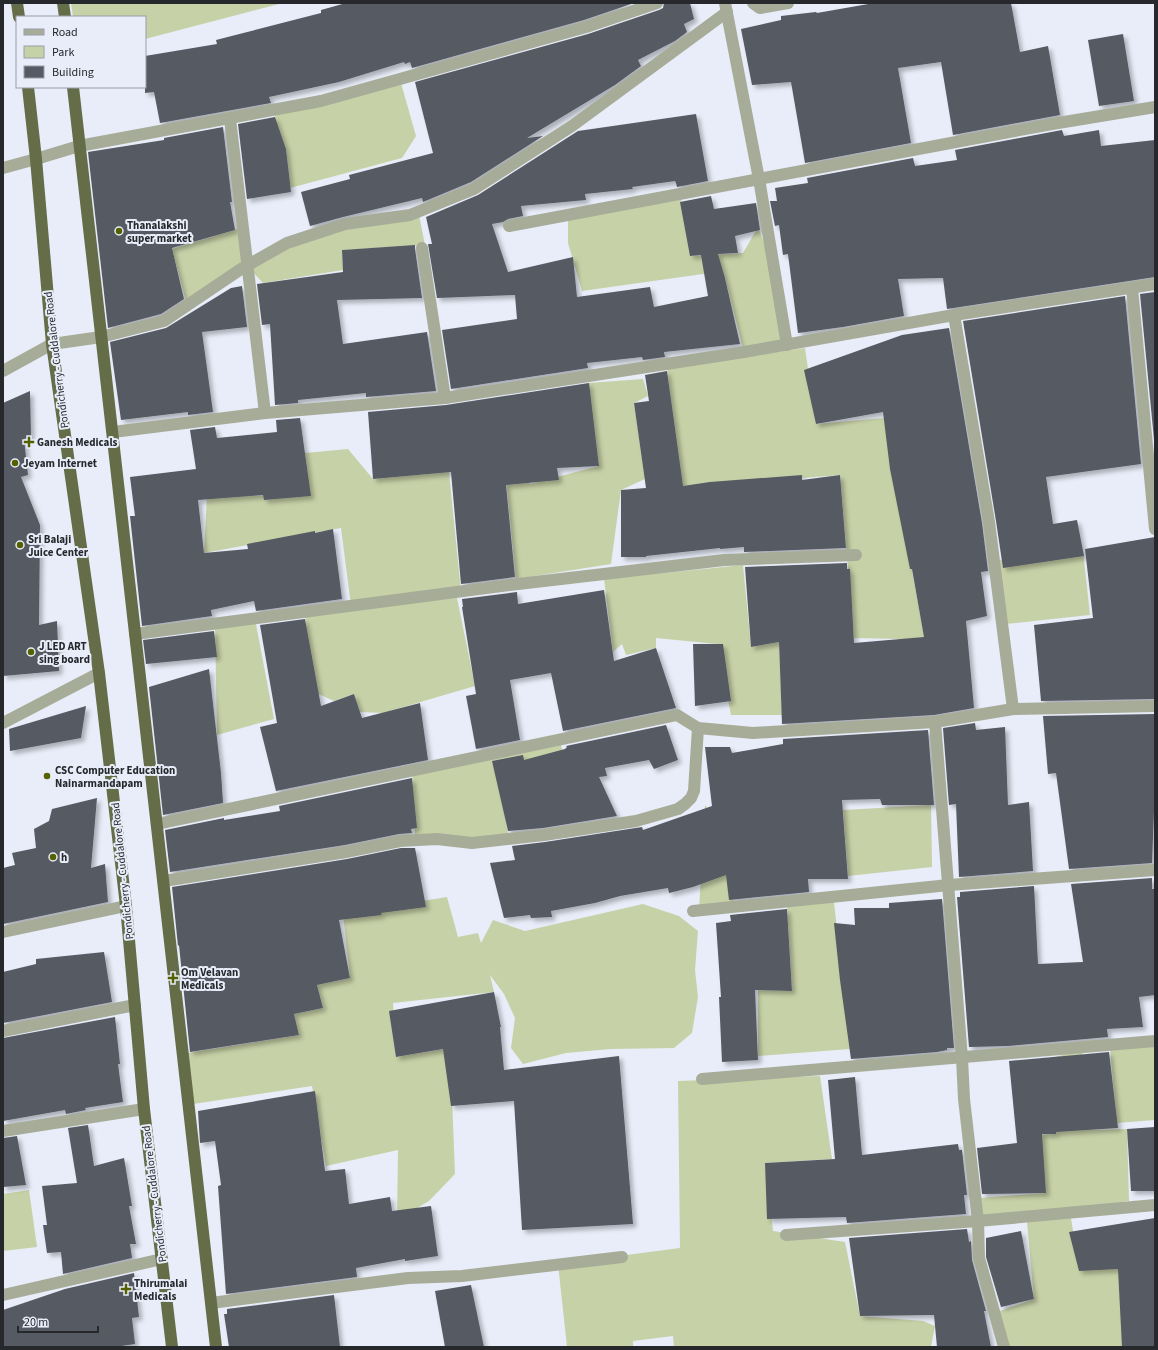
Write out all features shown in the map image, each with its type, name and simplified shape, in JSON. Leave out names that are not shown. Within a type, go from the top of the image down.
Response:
[{"type":"highway","points":[[17,3],[19,16]]},
{"type":"highway","points":[[63,3],[64,16]]},
{"type":"highway","name":"Pondicherry - Cuddalore Road","points":[[28,88],[36,159],[52,344],[99,672],[126,906],[144,1109],[172,1347]]},
{"type":"highway","points":[[73,88],[216,1347]]},
{"type":"street","points":[[3,168],[80,146],[321,101],[586,28],[657,3]]},
{"type":"street","points":[[753,3],[760,8],[788,3]]},
{"type":"street","points":[[3,371],[52,344],[101,337],[164,321],[248,266],[287,243],[346,224],[410,215],[474,189],[572,126],[726,8],[759,179],[787,345]]},
{"type":"street","points":[[509,226],[1155,106]]},
{"type":"street","points":[[230,119],[265,413]]},
{"type":"street","points":[[422,248],[445,398]]},
{"type":"street","points":[[113,432],[265,413],[445,398],[787,345],[954,314],[1155,284]]},
{"type":"street","points":[[1132,288],[1155,530]]},
{"type":"street","points":[[954,314],[989,522],[1013,709]]},
{"type":"street","points":[[136,634],[526,583],[724,560],[856,555]]},
{"type":"street","points":[[3,723],[99,672]]},
{"type":"street","points":[[157,824],[677,714],[698,728],[752,733],[936,722],[1013,709],[1155,706]]},
{"type":"street","points":[[936,722],[964,1099],[978,1221],[979,1258],[1004,1347]]},
{"type":"street","points":[[164,881],[346,852],[400,841],[437,839],[472,843],[544,835],[636,821],[678,808],[685,804],[690,798],[694,791],[698,728]]},
{"type":"street","points":[[693,911],[949,885],[1155,870]]},
{"type":"street","points":[[3,932],[126,906]]},
{"type":"street","points":[[3,1031],[135,1006]]},
{"type":"street","points":[[702,1079],[1155,1041]]},
{"type":"street","points":[[3,1131],[144,1109]]},
{"type":"street","points":[[786,1235],[978,1221],[1155,1205]]},
{"type":"street","points":[[211,1303],[408,1278],[462,1276],[622,1257]]},
{"type":"street","points":[[3,1295],[162,1259]]},
{"type":"green space","points":[[71,3],[283,3],[146,39],[146,16],[73,16]]},
{"type":"green space","points":[[401,83],[416,136],[402,158],[290,188],[286,149],[276,121],[274,110]]},
{"type":"green space","points":[[680,194],[691,256],[743,253],[758,227],[766,247],[786,341],[744,352],[725,278],[703,274],[582,291],[568,243],[568,215]]},
{"type":"green space","points":[[419,215],[425,245],[342,250],[343,270],[263,283],[247,266],[350,223]]},
{"type":"green space","points":[[238,229],[242,266],[187,305],[172,249]]},
{"type":"green space","points":[[805,348],[816,424],[884,418],[923,630],[928,634],[909,712],[899,639],[854,638],[840,475],[680,488],[667,367]]},
{"type":"green space","points":[[643,379],[648,396],[634,403],[645,479],[621,490],[611,564],[516,579],[505,470],[524,466],[530,484],[599,466],[588,383]]},
{"type":"green space","points":[[348,449],[373,479],[449,472],[461,592],[351,606],[341,528],[204,553],[207,495],[310,496],[305,453]]},
{"type":"green space","points":[[1083,551],[1090,615],[1006,624],[998,560]]},
{"type":"green space","points":[[743,565],[751,647],[779,642],[782,715],[731,715],[717,644],[656,638],[656,648],[626,655],[622,644],[613,652],[604,579]]},
{"type":"green space","points":[[457,598],[475,686],[383,713],[360,712],[354,694],[334,701],[312,691],[305,612]]},
{"type":"green space","points":[[255,619],[274,719],[217,735],[215,624]]},
{"type":"green space","points":[[559,739],[574,788],[496,769],[509,839],[415,836],[412,770]]},
{"type":"green space","points":[[705,805],[721,827],[734,903],[699,910]]},
{"type":"green space","points":[[931,805],[932,867],[848,876],[843,810]]},
{"type":"green space","points":[[447,897],[458,937],[478,933],[481,943],[493,920],[525,931],[643,904],[679,916],[698,931],[695,970],[698,997],[692,1033],[674,1048],[611,1049],[566,1053],[523,1064],[511,1048],[515,1018],[504,994],[490,975],[494,992],[393,1003],[396,1057],[450,1048],[455,1174],[429,1201],[397,1220],[398,1150],[326,1166],[312,1086],[193,1104],[187,1053],[299,1035],[294,1014],[323,1008],[317,985],[350,978],[343,914]]},
{"type":"green space","points":[[834,902],[850,1049],[758,1056],[758,990],[792,991],[787,907]]},
{"type":"green space","points":[[1155,1046],[1155,1120],[1117,1123],[1110,1049]]},
{"type":"green space","points":[[1082,1050],[1090,1130],[1127,1129],[1129,1201],[978,1221],[980,1198],[1046,1193],[1038,1135],[1055,1134],[1051,1058]]},
{"type":"green space","points":[[820,1076],[832,1159],[765,1163],[773,1231],[845,1242],[860,1316],[923,1321],[935,1326],[931,1347],[674,1347],[673,1336],[633,1341],[633,1347],[567,1347],[558,1264],[680,1248],[678,1081]]},
{"type":"green space","points":[[29,1190],[37,1247],[3,1251],[3,1194]]},
{"type":"green space","points":[[1070,1212],[1079,1268],[1135,1268],[1127,1347],[1006,1347],[994,1313],[1034,1299],[1027,1222]]},
{"type":"building","points":[[346,3],[634,3],[584,20],[412,68],[410,62],[405,64],[404,62],[339,82],[269,97],[271,103],[160,123],[154,92],[145,93],[146,56],[217,44],[216,40],[321,13],[321,10]]},
{"type":"building","points":[[664,3],[690,3],[694,19],[684,24],[687,32],[675,41],[638,60],[641,66],[615,85],[527,138],[543,136],[471,182],[423,202],[422,198],[310,226],[301,192],[350,179],[349,175],[433,153],[415,82],[588,34],[659,10],[663,8]]},
{"type":"building","points":[[874,3],[1011,3],[1020,52],[1048,46],[1060,115],[953,135],[941,62],[898,68],[911,143],[805,163],[791,82],[752,85],[741,29],[781,20],[781,16],[817,13]]},
{"type":"building","points":[[1123,34],[1134,101],[1099,106],[1088,40]]},
{"type":"building","points":[[696,114],[708,181],[677,187],[675,181],[632,187],[633,189],[585,194],[586,200],[521,206],[523,216],[492,224],[508,272],[573,257],[577,297],[650,287],[654,307],[708,296],[701,255],[690,256],[680,202],[711,196],[714,209],[756,203],[760,230],[735,236],[738,253],[718,254],[740,344],[664,352],[665,357],[643,360],[642,357],[587,363],[588,368],[451,389],[442,330],[517,319],[515,295],[437,298],[428,244],[432,244],[426,217],[478,195],[578,131]]},
{"type":"building","points":[[275,117],[286,149],[291,192],[247,199],[238,124]]},
{"type":"building","points":[[223,127],[232,202],[230,202],[235,230],[172,248],[184,299],[161,314],[108,328],[88,152],[164,140],[164,138]]},
{"type":"building","points":[[1062,130],[1064,136],[1099,130],[1101,146],[1155,140],[1155,277],[947,309],[943,278],[898,279],[904,316],[843,327],[798,333],[788,254],[783,255],[779,225],[775,226],[770,201],[777,201],[775,188],[808,183],[807,178],[913,158],[915,166],[957,160],[955,150]]},
{"type":"building","points":[[415,245],[422,298],[337,300],[343,344],[427,332],[436,391],[366,397],[366,393],[298,400],[298,403],[275,405],[270,324],[262,325],[257,284],[343,272],[342,250]]},
{"type":"building","points":[[242,286],[247,327],[202,332],[213,412],[188,415],[188,412],[121,420],[110,342],[166,328],[231,288]]},
{"type":"building","points":[[1155,292],[1155,450],[1140,294]]},
{"type":"building","points":[[1125,296],[1141,464],[1046,477],[1053,524],[1077,520],[1084,556],[1003,568],[963,321]]},
{"type":"building","points":[[949,328],[982,523],[988,571],[981,572],[987,616],[966,621],[974,708],[934,715],[782,724],[779,642],[751,647],[745,567],[847,563],[847,569],[850,569],[854,643],[924,637],[912,569],[910,569],[890,469],[883,412],[816,424],[804,370],[902,335]]},
{"type":"building","points":[[667,371],[683,486],[710,482],[802,475],[802,480],[840,475],[846,548],[744,552],[744,547],[720,548],[646,557],[621,557],[621,490],[646,488],[634,403],[649,401],[645,375]]},
{"type":"building","points":[[589,383],[599,466],[557,468],[559,480],[506,485],[515,577],[461,584],[451,472],[373,479],[368,412],[446,405]]},
{"type":"building","points":[[30,391],[31,437],[24,439],[28,475],[21,477],[40,525],[39,625],[57,621],[59,671],[3,676],[3,403]]},
{"type":"building","points":[[300,418],[311,496],[264,500],[263,495],[198,500],[204,553],[248,549],[247,544],[333,529],[342,599],[256,611],[254,601],[211,610],[212,616],[142,626],[130,516],[135,516],[130,477],[196,469],[190,430],[215,427],[217,438],[277,432],[276,420]]},
{"type":"building","points":[[1155,537],[1155,699],[1041,701],[1034,625],[1093,618],[1085,549]]},
{"type":"building","points":[[604,590],[614,661],[656,648],[676,708],[563,731],[551,673],[510,680],[520,740],[476,749],[466,696],[476,694],[462,599],[517,592],[518,604]]},
{"type":"building","points":[[305,619],[321,706],[354,694],[362,718],[420,703],[428,760],[276,791],[260,727],[277,723],[260,625]]},
{"type":"building","points":[[214,631],[217,657],[146,664],[143,640]]},
{"type":"building","points":[[693,644],[723,644],[731,701],[695,706]]},
{"type":"building","points":[[209,669],[223,803],[163,815],[149,687]]},
{"type":"building","points":[[86,706],[81,738],[10,751],[9,729]]},
{"type":"building","points":[[1155,714],[1155,785],[1152,863],[1069,869],[1056,773],[1048,774],[1043,716]]},
{"type":"building","points":[[975,723],[976,730],[1005,727],[1008,805],[1029,802],[1033,871],[959,877],[956,804],[949,805],[943,728]]},
{"type":"building","points":[[666,725],[678,760],[654,769],[649,760],[605,768],[607,776],[599,777],[617,816],[543,828],[508,831],[492,761],[523,755],[524,760],[565,749],[567,747],[566,746]]},
{"type":"building","points":[[928,730],[934,805],[882,805],[880,799],[842,800],[848,879],[808,879],[809,892],[729,900],[726,875],[693,887],[669,893],[668,888],[620,896],[595,903],[551,911],[552,917],[531,918],[530,915],[504,918],[490,863],[515,860],[512,846],[642,827],[643,830],[712,806],[705,747],[730,747],[732,753],[783,744],[783,739]]},
{"type":"building","points":[[412,778],[417,828],[411,829],[412,833],[170,872],[165,830],[224,818],[224,820],[280,811],[279,806]]},
{"type":"building","points":[[97,798],[91,868],[105,864],[108,902],[3,924],[3,868],[15,865],[12,853],[36,848],[34,829],[49,821],[52,809]]},
{"type":"building","points":[[401,848],[415,848],[426,907],[381,913],[382,915],[339,920],[350,978],[317,985],[323,1008],[294,1014],[299,1035],[190,1052],[172,887],[347,859]]},
{"type":"building","points":[[1152,878],[1152,889],[1155,889],[1155,995],[1139,997],[1143,1027],[1107,1029],[1108,1037],[1008,1046],[969,1047],[957,897],[960,897],[960,892],[1034,886],[1038,964],[1083,962],[1071,884]]},
{"type":"building","points":[[942,899],[954,1048],[947,1048],[947,1050],[937,1052],[851,1059],[834,923],[855,925],[854,908],[889,908],[889,903]]},
{"type":"building","points":[[787,909],[792,991],[755,990],[758,1060],[722,1062],[719,997],[721,997],[716,923],[731,921],[730,915]]},
{"type":"building","points":[[104,952],[112,1002],[3,1023],[3,972],[36,964],[36,959]]},
{"type":"building","points":[[494,992],[501,1027],[504,1070],[619,1056],[633,1224],[522,1230],[514,1101],[451,1106],[443,1049],[396,1057],[389,1011]]},
{"type":"building","points":[[115,1017],[120,1064],[118,1064],[123,1102],[85,1108],[86,1110],[66,1114],[65,1110],[3,1121],[3,1038]]},
{"type":"building","points":[[1109,1052],[1118,1128],[1042,1134],[1046,1193],[982,1194],[977,1148],[1017,1143],[1009,1061]]},
{"type":"building","points":[[855,1077],[862,1155],[958,1144],[959,1150],[962,1150],[967,1195],[964,1195],[966,1214],[847,1223],[846,1217],[767,1219],[765,1163],[835,1159],[828,1080]]},
{"type":"building","points":[[315,1091],[325,1171],[345,1169],[349,1204],[390,1197],[392,1211],[431,1206],[438,1256],[405,1261],[405,1259],[356,1268],[357,1277],[226,1294],[218,1186],[221,1185],[215,1141],[200,1143],[198,1111]]},
{"type":"building","points":[[88,1125],[94,1166],[124,1158],[132,1206],[129,1206],[136,1244],[130,1244],[132,1258],[63,1274],[61,1252],[47,1253],[43,1225],[47,1225],[42,1186],[77,1183],[68,1128]]},
{"type":"building","points":[[1155,1127],[1155,1191],[1131,1191],[1127,1129]]},
{"type":"building","points":[[17,1136],[26,1185],[3,1187],[3,1138]]},
{"type":"building","points":[[1155,1218],[1155,1347],[1122,1347],[1118,1269],[1079,1271],[1069,1232]]},
{"type":"building","points":[[967,1229],[969,1242],[971,1241],[972,1260],[986,1311],[984,1311],[991,1347],[937,1347],[934,1315],[860,1316],[849,1238]]},
{"type":"building","points":[[1021,1231],[1034,1299],[1001,1307],[986,1257],[986,1238]]},
{"type":"building","points":[[134,1273],[139,1317],[132,1318],[135,1344],[115,1347],[3,1347],[3,1310],[65,1289]]},
{"type":"building","points":[[471,1285],[484,1347],[445,1347],[435,1291]]},
{"type":"building","points":[[334,1295],[340,1347],[229,1347],[224,1314],[227,1314],[227,1309]]},
{"type":"place","name":"Thanalakshi super market","points":[[119,231]]},
{"type":"place","name":"Ganesh Medicals","points":[[29,442]]},
{"type":"place","name":"Jeyam Internet","points":[[15,463]]},
{"type":"place","name":"Sri Balaji Juice Center","points":[[20,545]]},
{"type":"place","name":"J LED ART sing board","points":[[31,652]]},
{"type":"place","name":"CSC Computer Education Nainarmandapam","points":[[47,776]]},
{"type":"place","name":"h","points":[[53,857]]},
{"type":"place","name":"Om Velavan Medicals","points":[[173,978]]},
{"type":"place","name":"Thirumalai Medicals","points":[[126,1289]]}]
